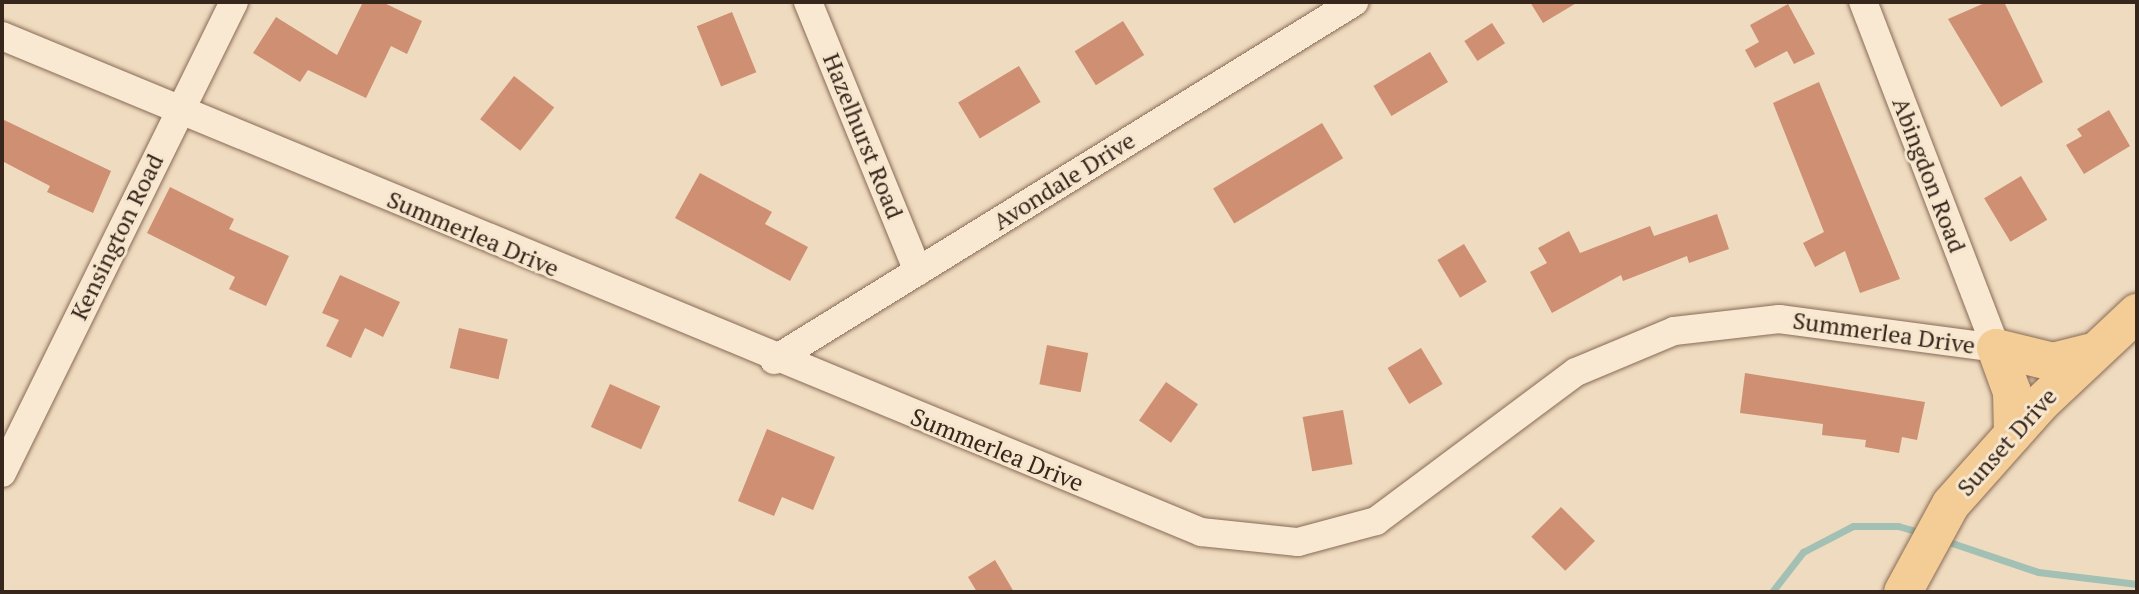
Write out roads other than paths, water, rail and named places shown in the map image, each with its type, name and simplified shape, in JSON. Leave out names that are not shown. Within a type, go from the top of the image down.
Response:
[{"type":"main road","name":"Sunset Drive","points":[[1903,592],[1933,537],[2013,434],[2091,353],[2137,313]]},
{"type":"main road","points":[[1996,348],[2053,362],[2091,353]]},
{"type":"main road","points":[[1996,348],[2012,391],[2013,434]]},
{"type":"street","name":"Kensington Road","points":[[2,473],[234,2]]},
{"type":"street","name":"Hazelhurst Road","points":[[808,2],[918,271]]},
{"type":"street","name":"Abingdon Road","points":[[1863,2],[1996,348]]},
{"type":"street","name":"Avondale Drive","points":[[774,360],[1344,5]]},
{"type":"street","name":"Summerlea Drive","points":[[2,36],[774,360],[1201,532],[1298,542],[1376,522],[1576,372],[1674,331],[1779,319],[1996,348]]},
{"type":"waterway","points":[[1772,592],[1803,552],[1853,526],[1898,526],[1922,533]]},
{"type":"waterway","points":[[1943,540],[2038,572],[2137,584]]}]
